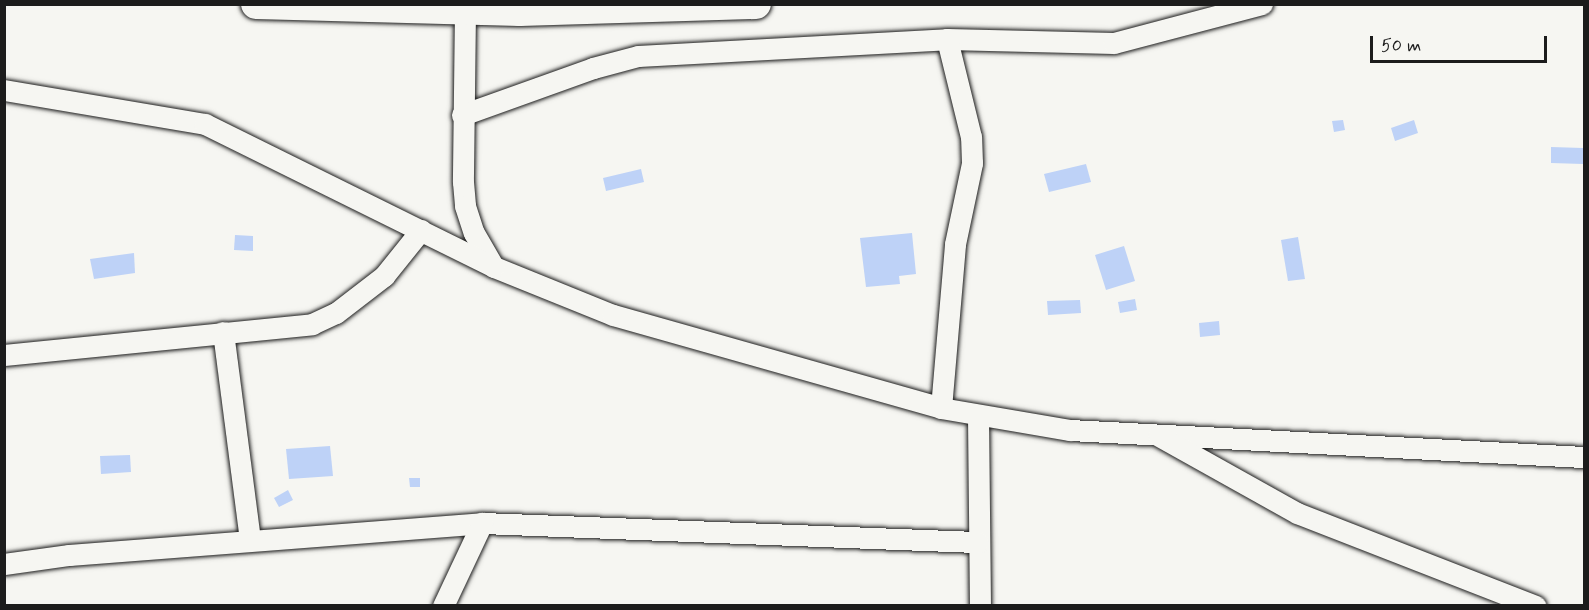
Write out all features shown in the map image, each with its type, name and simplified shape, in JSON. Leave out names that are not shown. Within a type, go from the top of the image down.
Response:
[{"type":"main road","points":[[256,4],[465,10],[612,11],[756,4]]},
{"type":"street","points":[[462,115],[638,56],[947,39],[1114,43],[1262,4]]},
{"type":"street","points":[[465,10],[462,115],[465,206],[474,233],[494,267]]},
{"type":"street","points":[[941,408],[955,244],[972,163],[971,137],[947,39]]},
{"type":"street","points":[[4,90],[205,124],[494,267],[658,330],[941,408],[1070,430],[1584,457]]},
{"type":"street","points":[[4,355],[312,324],[336,313],[384,276],[421,230]]},
{"type":"street","points":[[223,332],[250,540]]},
{"type":"street","points":[[978,416],[980,606]]},
{"type":"street","points":[[1156,435],[1297,513],[1536,606]]},
{"type":"street","points":[[443,606],[482,523]]},
{"type":"street","points":[[4,564],[250,540],[482,523],[978,542]]},
{"type":"building","points":[[1343,120],[1345,130],[1334,132],[1332,121]]},
{"type":"building","points":[[1414,120],[1418,133],[1395,141],[1391,128]]},
{"type":"building","points":[[1551,147],[1583,148],[1583,164],[1551,163]]},
{"type":"building","points":[[1086,164],[1091,182],[1049,192],[1044,174]]},
{"type":"building","points":[[641,169],[644,182],[606,191],[603,178]]},
{"type":"building","points":[[912,233],[916,274],[899,276],[900,284],[866,287],[860,238]]},
{"type":"building","points":[[235,235],[253,236],[253,251],[234,250]]},
{"type":"building","points":[[1298,237],[1305,279],[1288,281],[1281,240]]},
{"type":"building","points":[[1124,246],[1135,281],[1106,290],[1095,255]]},
{"type":"building","points":[[134,253],[135,273],[94,279],[90,259]]},
{"type":"building","points":[[1135,299],[1137,310],[1120,313],[1118,302]]},
{"type":"building","points":[[1080,300],[1081,313],[1048,315],[1047,301]]},
{"type":"building","points":[[1219,321],[1220,335],[1200,337],[1199,323]]},
{"type":"building","points":[[330,446],[333,476],[289,479],[286,449]]},
{"type":"building","points":[[130,455],[131,472],[101,474],[100,456]]},
{"type":"building","points":[[409,478],[420,478],[420,487],[410,487]]},
{"type":"building","points":[[288,490],[293,500],[279,507],[274,498]]}]
